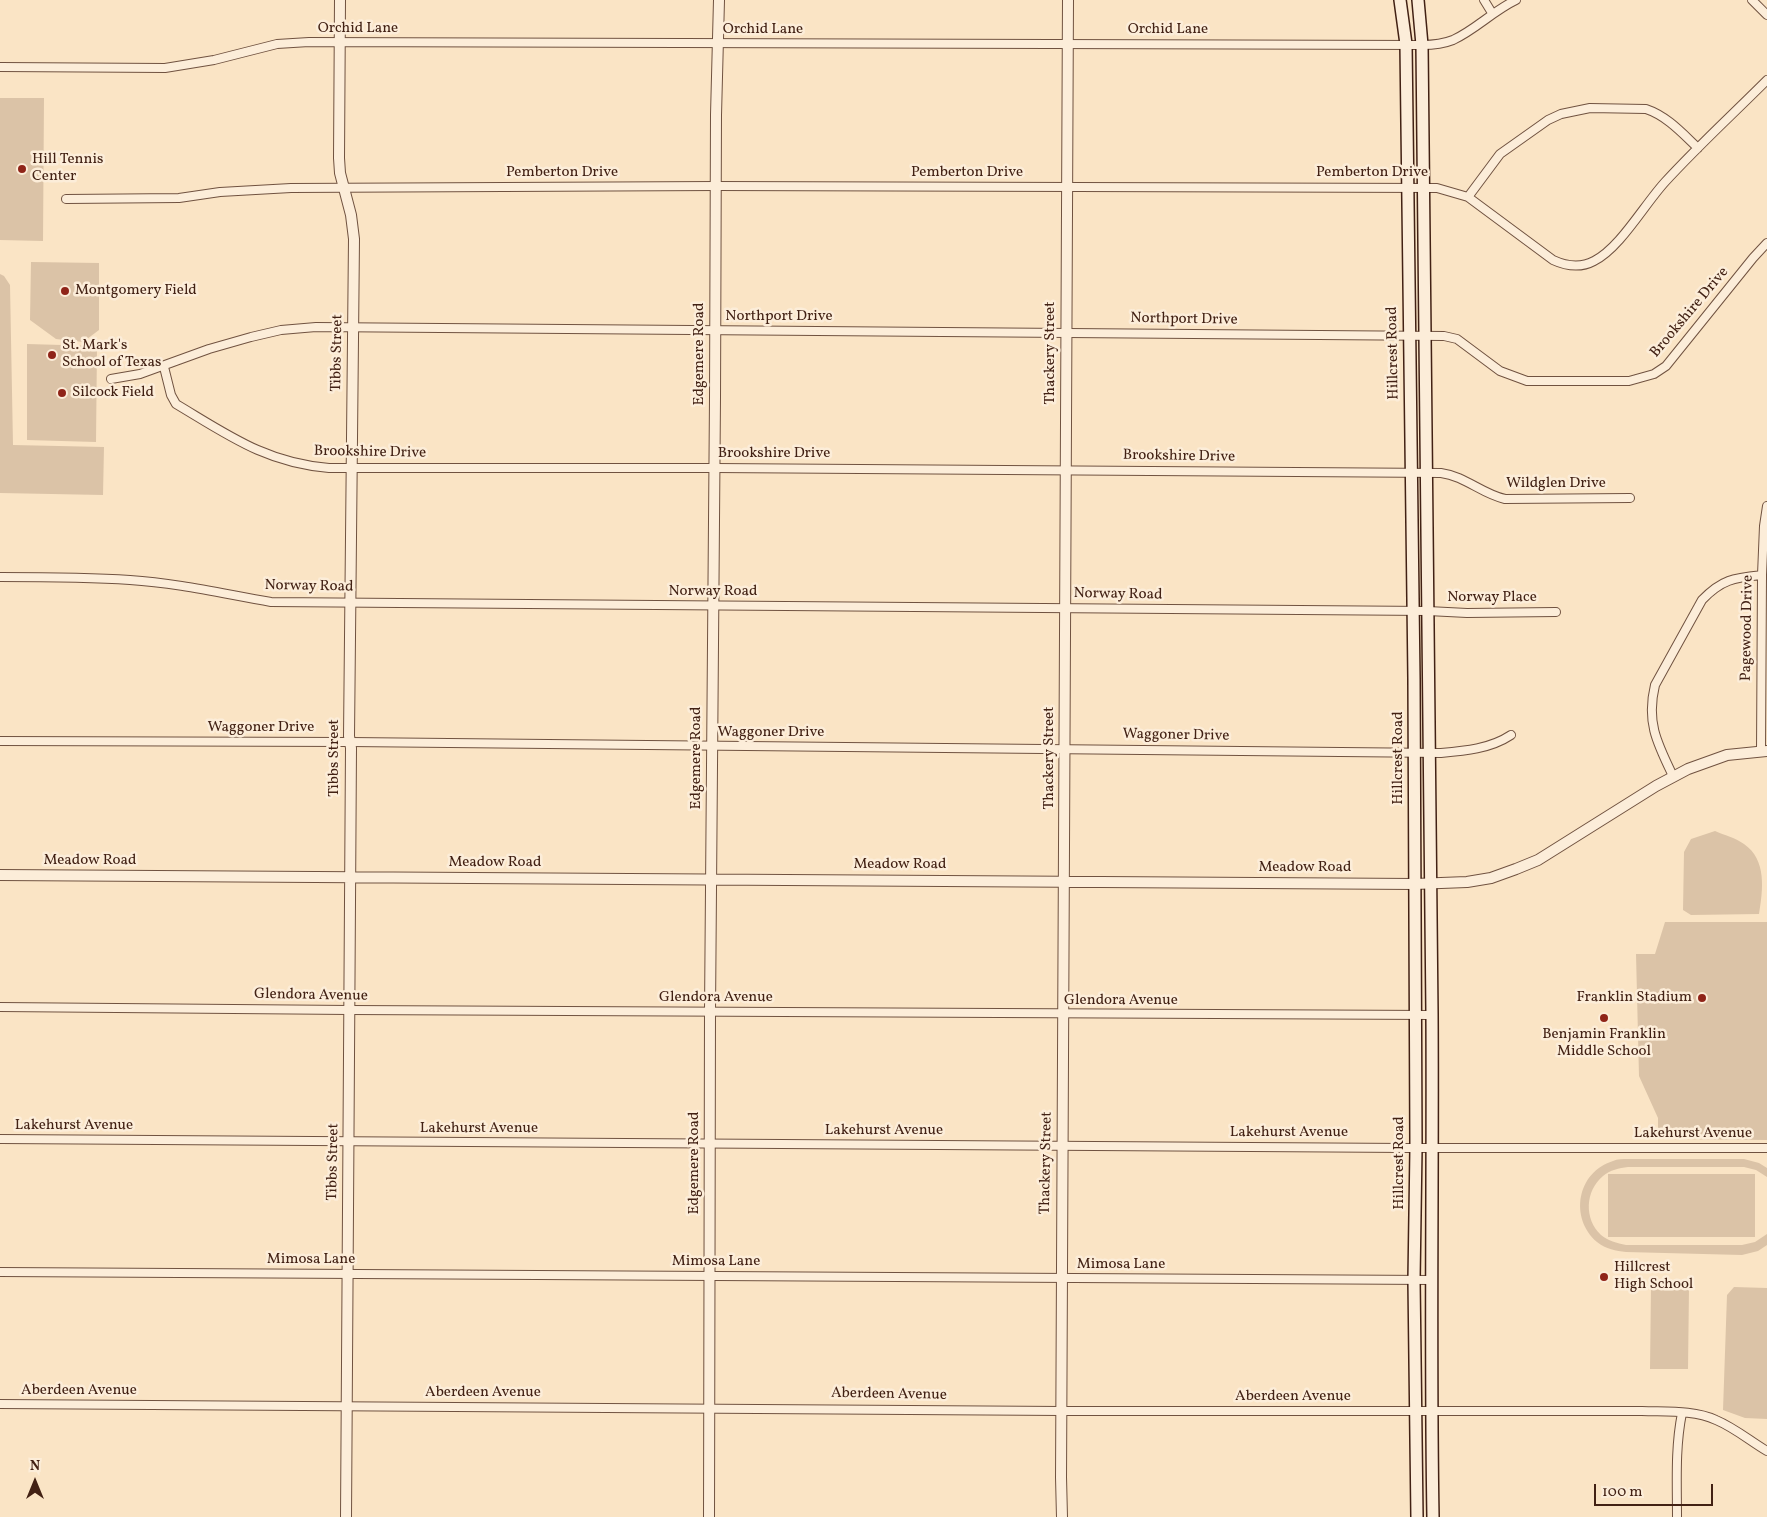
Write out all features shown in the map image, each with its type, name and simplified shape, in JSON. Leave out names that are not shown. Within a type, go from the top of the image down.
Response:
[{"type":"main road","name":"Hillcrest Road","points":[[1400,0],[1406,44],[1412,611],[1430,883],[1432,1015],[1431,1412],[1433,1517]]},
{"type":"main road","name":"Hillcrest Road","points":[[1417,1517],[1414,1280],[1416,1148],[1415,884],[1428,611],[1422,45],[1418,0]]},
{"type":"street","name":"Tibbs Street","points":[[340,0],[339,158],[340,173],[351,215],[354,239],[346,1517]]},
{"type":"street","name":"Edgemere Road","points":[[709,1517],[710,1011],[719,0]]},
{"type":"street","name":"Thackery Street","points":[[1062,1517],[1068,0]]},
{"type":"street","points":[[1484,0],[1492,14]]},
{"type":"street","name":"Orchid Lane","points":[[0,67],[165,68],[214,60],[277,44],[309,42],[1422,45],[1451,41],[1462,36],[1492,14],[1516,0]]},
{"type":"street","points":[[1752,0],[1767,15]]},
{"type":"street","name":"Pemberton Drive","points":[[66,199],[179,198],[256,189],[345,188],[716,186],[1423,187],[1450,190],[1468,197],[1553,260],[1565,265],[1587,264],[1600,257],[1616,242],[1664,184],[1767,80]]},
{"type":"street","points":[[1468,197],[1500,154],[1506,149],[1548,120],[1577,110],[1590,108],[1646,109],[1655,112],[1669,121],[1698,148]]},
{"type":"street","name":"Brookshire Drive","points":[[1425,336],[1450,336],[1457,338],[1500,371],[1527,381],[1620,381],[1645,377],[1654,374],[1666,366],[1767,243]]},
{"type":"street","name":"Northport Drive","points":[[111,379],[140,374],[164,367],[230,342],[281,330],[316,327],[1425,336]]},
{"type":"street","name":"Brookshire Drive","points":[[164,367],[171,394],[176,404],[241,443],[267,455],[291,463],[329,468],[715,468],[1427,473]]},
{"type":"street","name":"Wildglen Drive","points":[[1427,473],[1441,473],[1458,477],[1486,493],[1505,499],[1630,498]]},
{"type":"street","name":"Pagewood Drive","points":[[1764,751],[1762,575],[1764,526],[1767,506]]},
{"type":"street","points":[[1673,776],[1654,734],[1651,713],[1655,685],[1702,600],[1712,590],[1729,580],[1762,575]]},
{"type":"street","name":"Norway Road","points":[[0,577],[84,577],[131,580],[198,589],[271,602],[1428,611]]},
{"type":"street","name":"Norway Place","points":[[1428,611],[1467,613],[1556,612]]},
{"type":"street","name":"Waggoner Drive","points":[[0,741],[1065,748],[1422,753],[1470,750],[1493,744],[1511,735]]},
{"type":"street","name":"Meadow Road","points":[[0,875],[1415,884],[1467,882],[1516,870],[1538,860],[1673,776],[1716,758],[1764,751]]},
{"type":"street","name":"Glendora Avenue","points":[[0,1007],[1432,1015]]},
{"type":"street","name":"Lakehurst Avenue","points":[[0,1139],[1416,1148],[1767,1148]]},
{"type":"street","name":"Mimosa Lane","points":[[0,1272],[1432,1280]]},
{"type":"street","name":"Aberdeen Avenue","points":[[0,1404],[348,1407],[709,1407],[1061,1411],[1642,1411],[1699,1415],[1717,1420],[1767,1451]]},
{"type":"street","points":[[1677,1517],[1676,1459],[1682,1413]]},
{"type":"shaded area","name":"Hill Tennis Center","points":[[0,98],[44,98],[43,241],[0,240]]},
{"type":"shaded area","name":"Montgomery Field","points":[[31,262],[99,263],[99,330],[83,342],[56,339],[30,320]]},
{"type":"shaded area","points":[[0,274],[4,276],[10,285],[13,445],[104,447],[103,495],[0,493]]},
{"type":"shaded area","name":"Silcock Field","points":[[27,344],[97,346],[96,442],[27,440]]},
{"type":"shaded area","points":[[1715,831],[1741,842],[1757,858],[1762,876],[1759,914],[1691,915],[1683,910],[1684,852],[1691,839]]},
{"type":"shaded area","name":"Franklin Stadium","points":[[1665,922],[1767,922],[1767,1140],[1658,1139],[1658,1118],[1639,1076],[1636,954],[1655,954]]},
{"type":"shaded area","points":[[1744,1159],[1759,1163],[1767,1168],[1767,1177],[1756,1170],[1744,1167],[1628,1167],[1615,1170],[1606,1174],[1597,1182],[1590,1197],[1589,1213],[1595,1228],[1604,1237],[1613,1242],[1626,1245],[1742,1245],[1755,1242],[1767,1234],[1767,1245],[1758,1251],[1742,1255],[1626,1252],[1611,1249],[1600,1244],[1588,1232],[1583,1221],[1580,1209],[1581,1197],[1591,1175],[1601,1167],[1616,1160]]},
{"type":"shaded area","points":[[1608,1174],[1755,1174],[1755,1237],[1608,1237]]},
{"type":"shaded area","points":[[1651,1287],[1689,1288],[1688,1369],[1650,1369]]},
{"type":"shaded area","points":[[1734,1287],[1767,1288],[1767,1419],[1745,1418],[1723,1410],[1727,1295]]},
{"type":"place","name":"Hill Tennis Center","points":[[22,169]]},
{"type":"place","name":"Montgomery Field","points":[[65,291]]},
{"type":"place","name":"St. Mark's School of Texas","points":[[52,355]]},
{"type":"place","name":"Silcock Field","points":[[62,393]]},
{"type":"place","name":"Franklin Stadium","points":[[1702,998]]},
{"type":"place","name":"Benjamin Franklin Middle School","points":[[1604,1018]]},
{"type":"place","name":"Hillcrest High School","points":[[1604,1277]]}]
